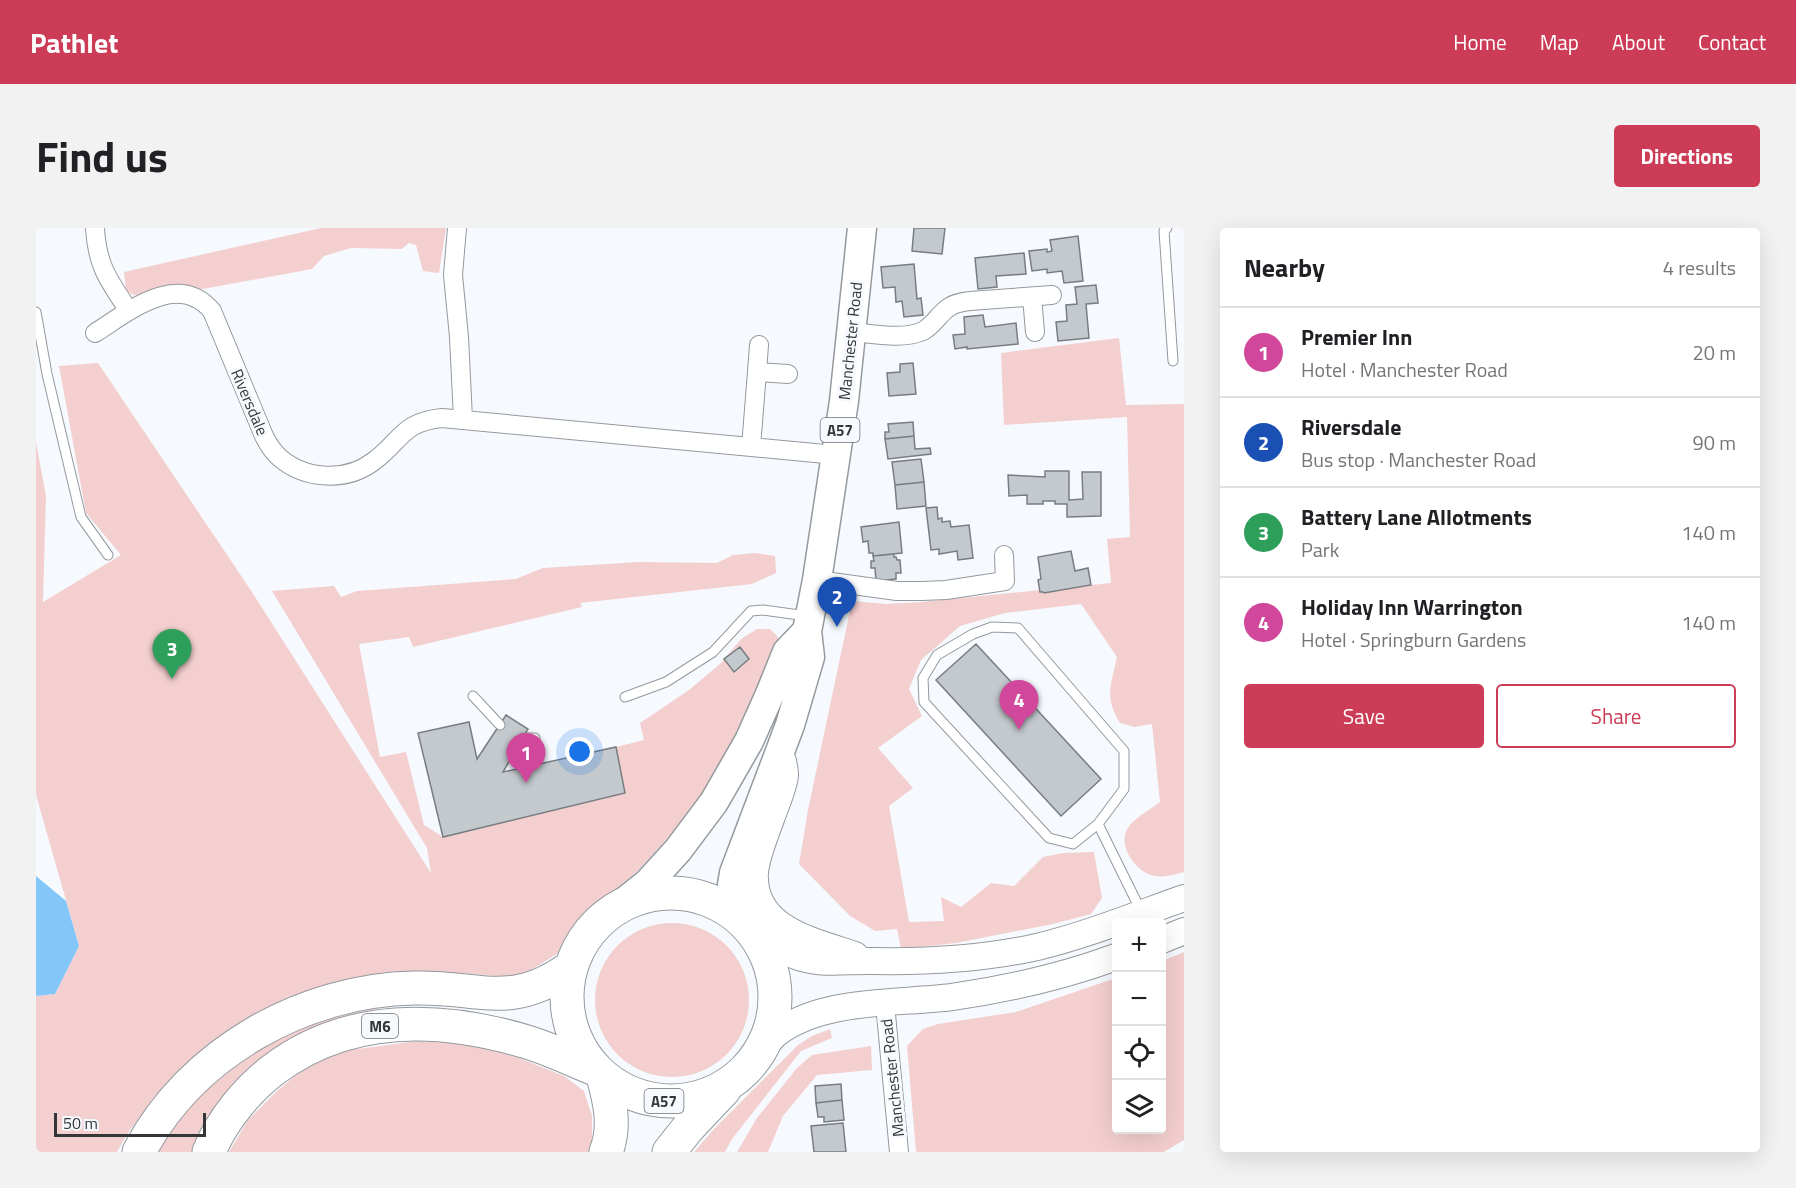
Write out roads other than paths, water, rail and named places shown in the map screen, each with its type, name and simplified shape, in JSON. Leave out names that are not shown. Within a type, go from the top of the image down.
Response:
[{"type":"highway","name":"A57","points":[[669,1152],[688,1128],[729,1084],[745,1071],[758,1054],[769,1033],[774,1009],[775,993],[770,964],[762,947],[743,922],[719,904],[707,899],[679,893],[651,895],[636,898],[618,907],[596,924],[585,938],[571,967],[567,995],[570,1022],[585,1056],[599,1073],[630,1093],[643,1098],[665,1101],[688,1100],[729,1084]]},
{"type":"highway","name":"M6","points":[[139,1152],[161,1117],[183,1090],[209,1064],[271,1025],[308,1008],[342,998],[395,988],[515,993],[544,984],[571,967]]},
{"type":"highway","name":"M6","points":[[209,1152],[232,1112],[259,1081],[287,1059],[314,1044],[363,1029],[409,1024],[443,1025],[528,1042],[599,1073]]},
{"type":"highway","name":"A57","points":[[599,1073],[612,1115],[611,1139],[606,1152]]},
{"type":"main road","name":"Manchester Road","points":[[743,922],[732,885],[734,873],[798,703],[810,657],[808,624],[836,455],[852,332],[862,228]]},
{"type":"main road","name":"A57","points":[[618,907],[648,883],[678,850],[714,802],[749,741],[787,652],[808,624]]},
{"type":"main road","points":[[782,746],[785,777],[755,872],[760,900],[766,911],[787,930],[872,961]]},
{"type":"main road","points":[[743,922],[781,951],[826,963],[932,962],[981,957],[1037,947],[1184,898]]},
{"type":"main road","points":[[1166,938],[1184,931]]},
{"type":"main road","points":[[758,1054],[775,1035],[804,1018],[818,1013],[843,1007],[952,997],[1091,967],[1112,959]]},
{"type":"street","points":[[95,228],[96,246],[103,270],[129,311]]},
{"type":"street","points":[[458,228],[453,276],[463,419]]},
{"type":"street","name":"Riversdale","points":[[95,333],[129,311],[155,298],[178,293],[188,294],[204,302],[212,311],[270,448],[278,457],[310,473],[335,476],[348,474],[373,462],[403,433],[418,423],[442,418],[836,455]]},
{"type":"street","points":[[852,332],[891,335],[916,333],[925,330],[948,307],[958,303],[1052,295]]},
{"type":"street","points":[[1032,297],[1035,332]]},
{"type":"street","points":[[751,447],[759,345]]},
{"type":"street","points":[[757,372],[789,374]]},
{"type":"street","points":[[817,580],[897,591],[946,590],[1005,581],[1004,555]]},
{"type":"street","name":"Manchester Road","points":[[885,1004],[899,1152]]},
{"type":"lane","points":[[1167,228],[1164,231],[1173,361]]},
{"type":"lane","points":[[36,312],[47,374],[81,517],[108,555]]},
{"type":"lane","points":[[625,697],[666,682],[712,652],[751,610],[763,610],[808,624]]},
{"type":"lane","points":[[992,627],[1018,628],[1124,751],[1124,789],[1098,824],[1072,844],[1049,838],[924,702],[923,678],[937,656],[973,634],[992,627]]},
{"type":"lane","points":[[473,696],[500,725]]},
{"type":"lane","points":[[523,738],[535,738]]},
{"type":"lane","points":[[1098,824],[1142,913]]},
{"type":"water","points":[[36,876],[66,901],[79,946],[55,994],[36,996]]},
{"type":"place","name":"Riversdale","points":[[837,627]]},
{"type":"place","name":"Battery Lane Allotments","points":[[172,679]]},
{"type":"place","name":"Holiday Inn Warrington","points":[[1019,730]]},
{"type":"place","name":"Premier Inn","points":[[526,783]]}]
